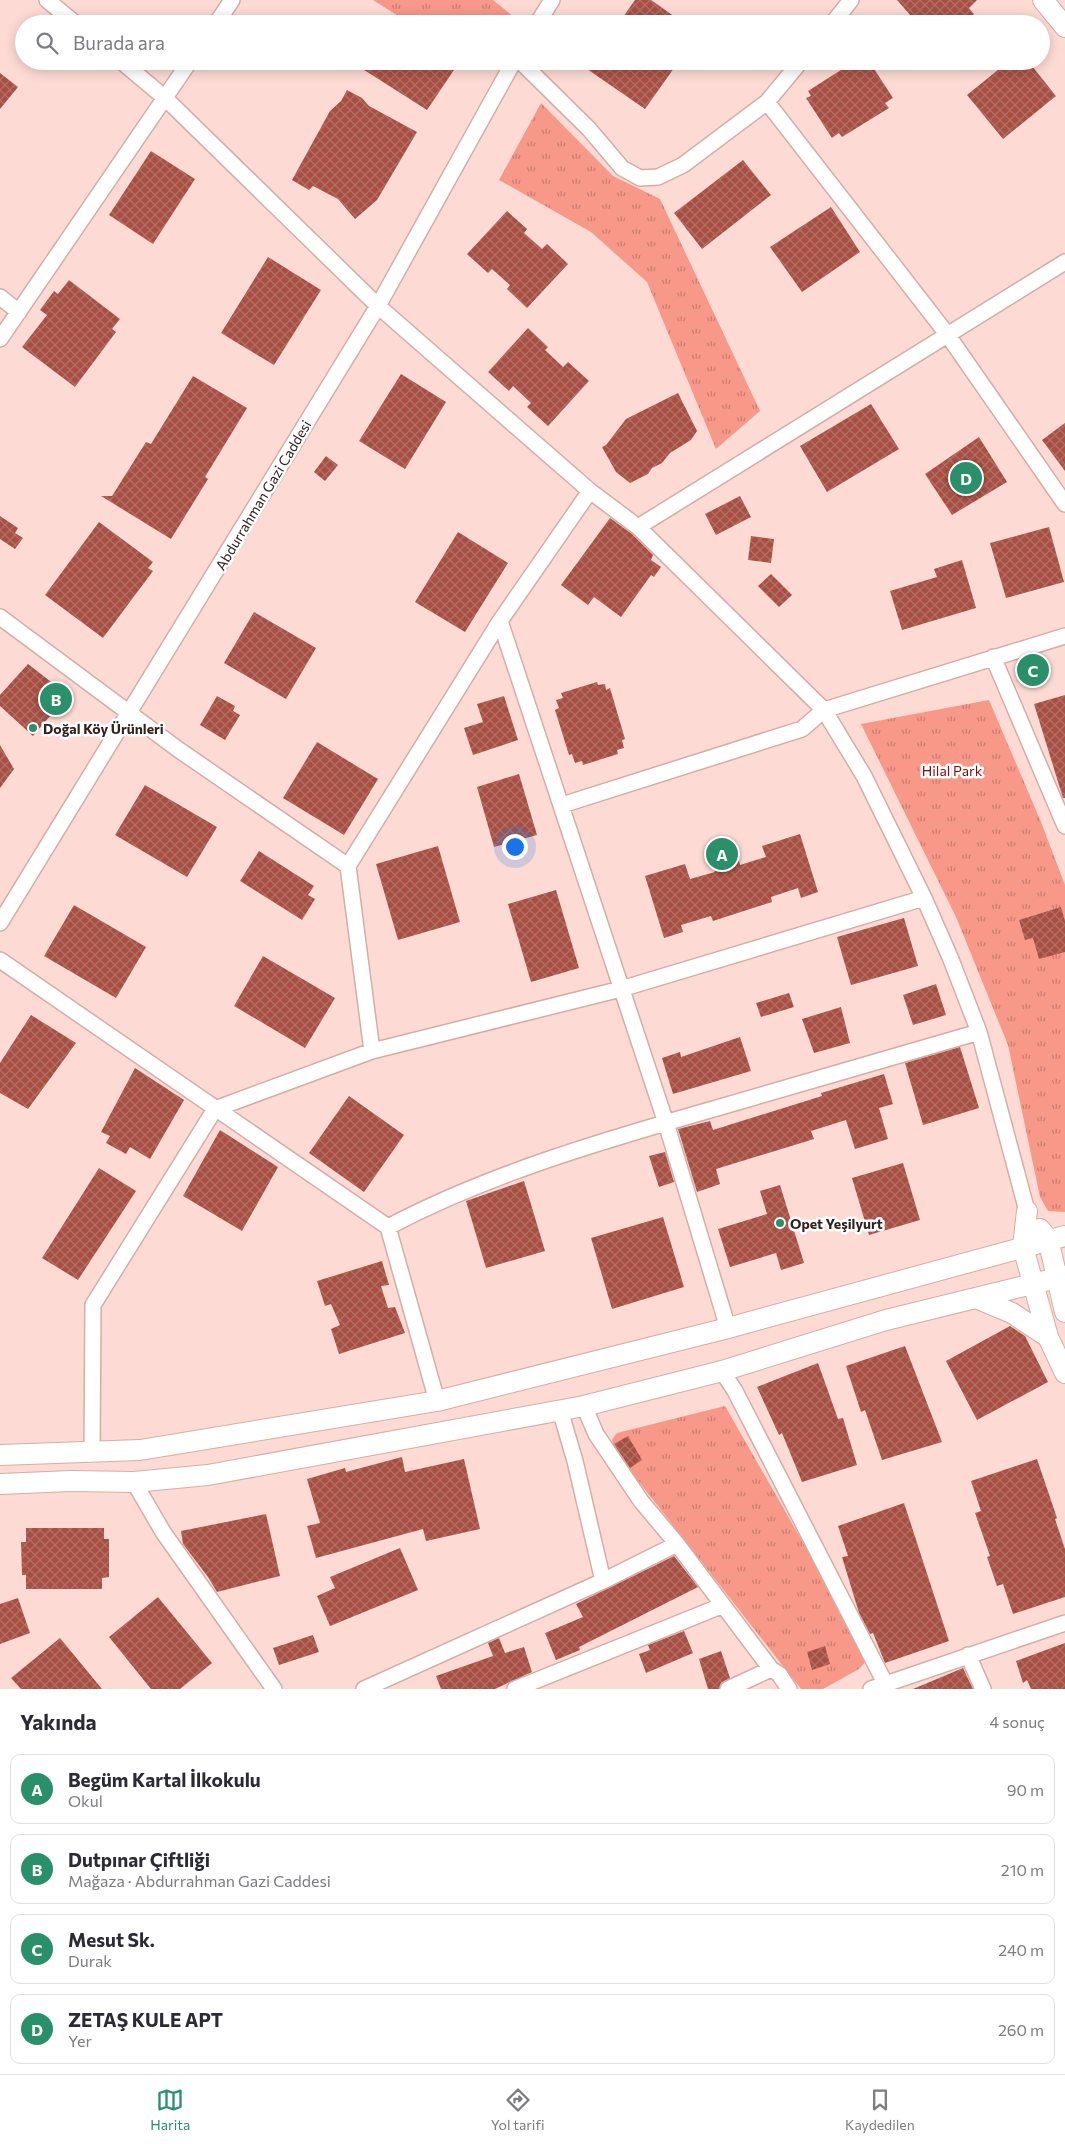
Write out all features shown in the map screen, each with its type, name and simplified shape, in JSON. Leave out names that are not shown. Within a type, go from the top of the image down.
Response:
[{"type":"main road","points":[[1043,0],[1065,27]]},
{"type":"main road","points":[[1027,1211],[1057,1238],[1065,1312]]},
{"type":"main road","points":[[1027,1211],[1023,1247],[1048,1337],[1065,1373]]},
{"type":"main road","points":[[0,1455],[140,1450],[437,1401],[728,1328],[1057,1238]]},
{"type":"main road","points":[[0,1484],[134,1482],[208,1475],[584,1406],[722,1370],[886,1320],[1061,1277]]},
{"type":"main road","points":[[976,1298],[1012,1312],[1048,1337]]},
{"type":"street","points":[[47,0],[65,15]]},
{"type":"street","points":[[222,15],[232,0]]},
{"type":"street","points":[[543,15],[552,0]]},
{"type":"street","points":[[839,15],[851,0]]},
{"type":"street","points":[[132,70],[165,98],[378,306],[590,491],[638,527],[824,710],[864,776],[924,898],[950,957],[978,1032],[1027,1211]]},
{"type":"street","points":[[0,340],[184,70]]},
{"type":"street","name":"Abdurrahman Gazi Caddesi","points":[[0,923],[378,306],[509,70]]},
{"type":"street","points":[[529,70],[589,129],[622,168],[640,178],[658,177],[683,165],[767,102],[794,70]]},
{"type":"street","points":[[767,102],[947,334],[1065,504]]},
{"type":"street","points":[[638,527],[1065,262]]},
{"type":"street","points":[[0,297],[19,312]]},
{"type":"street","points":[[372,1051],[348,866],[500,621],[590,491]]},
{"type":"street","points":[[0,617],[179,750],[348,866]]},
{"type":"street","points":[[500,621],[666,1123],[728,1328]]},
{"type":"street","points":[[562,804],[802,729],[824,710],[1065,636]]},
{"type":"street","points":[[993,657],[1065,826]]},
{"type":"street","points":[[92,1453],[93,1305],[215,1109],[372,1051],[621,989],[924,898]]},
{"type":"street","points":[[0,960],[388,1227],[437,1401]]},
{"type":"street","points":[[388,1227],[424,1208],[503,1175],[666,1123],[978,1032]]},
{"type":"street","points":[[722,1370],[735,1391],[878,1686],[1065,1623]]},
{"type":"street","points":[[584,1406],[596,1434],[641,1501],[677,1544],[721,1606],[770,1668],[779,1674],[789,1689]]},
{"type":"street","points":[[560,1410],[575,1461],[603,1582]]},
{"type":"street","points":[[134,1482],[163,1532],[274,1689]]},
{"type":"street","points":[[364,1689],[603,1582],[677,1544]]},
{"type":"street","points":[[515,1689],[541,1684],[721,1606]]},
{"type":"street","points":[[968,1655],[983,1689]]},
{"type":"street","points":[[728,1689],[770,1668]]},
{"type":"green space","points":[[373,0],[493,0],[512,15],[397,15]]},
{"type":"green space","points":[[541,103],[613,176],[660,199],[760,411],[716,449],[647,282],[591,232],[499,180]]},
{"type":"green space","name":"Hilal Park","points":[[989,700],[1041,822],[1065,885],[1065,1212],[1048,1211],[1040,1197],[1008,1045],[956,917],[861,724]]},
{"type":"green space","points":[[725,1406],[869,1658],[859,1669],[823,1689],[801,1689],[614,1450],[612,1440],[617,1433]]},
{"type":"building","points":[[635,0],[651,0],[672,15],[624,15]]},
{"type":"building","points":[[897,0],[977,0],[969,8],[973,15],[910,15]]},
{"type":"building","points":[[364,70],[454,70],[427,110]]},
{"type":"building","points":[[588,70],[673,70],[645,109]]},
{"type":"building","points":[[841,70],[875,70],[893,98],[885,103],[889,108],[842,137],[839,133],[832,138],[806,98],[811,96],[808,91]]},
{"type":"building","points":[[998,70],[1035,70],[1056,96],[1003,139],[967,95]]},
{"type":"building","points":[[0,73],[18,87],[0,109]]},
{"type":"building","points":[[347,90],[362,98],[369,106],[417,132],[377,200],[355,219],[338,199],[313,186],[309,190],[292,180],[330,111],[341,101]]},
{"type":"building","points":[[151,151],[195,179],[153,244],[109,215]]},
{"type":"building","points":[[743,160],[771,195],[702,249],[674,213]]},
{"type":"building","points":[[831,207],[860,252],[802,292],[770,247]]},
{"type":"building","points":[[507,211],[527,229],[524,233],[542,249],[547,244],[568,264],[527,308],[507,289],[510,285],[492,269],[488,273],[467,254]]},
{"type":"building","points":[[268,257],[321,290],[274,365],[221,333]]},
{"type":"building","points":[[69,280],[120,319],[112,329],[116,332],[75,387],[22,347],[47,315],[40,310],[54,291],[58,294]]},
{"type":"building","points":[[528,328],[548,347],[545,350],[563,367],[568,362],[589,381],[548,426],[527,407],[531,403],[513,386],[509,391],[488,372]]},
{"type":"building","points":[[401,374],[446,402],[405,469],[359,441]]},
{"type":"building","points":[[193,376],[247,408],[205,477],[208,479],[171,539],[101,496],[112,496],[146,442],[151,444]]},
{"type":"building","points":[[678,393],[697,431],[691,440],[670,453],[662,463],[652,468],[648,474],[630,483],[616,472],[602,447],[606,445],[626,419]]},
{"type":"building","points":[[871,404],[899,449],[827,492],[800,446]]},
{"type":"building","points":[[1065,423],[1065,471],[1042,440]]},
{"type":"building","points":[[979,437],[1007,482],[952,515],[925,474]]},
{"type":"building","points":[[326,456],[338,465],[325,481],[314,472]]},
{"type":"building","points":[[740,496],[751,517],[716,535],[705,514]]},
{"type":"building","points":[[0,516],[18,528],[15,533],[23,538],[15,549],[0,539]]},
{"type":"building","points":[[610,518],[632,534],[653,555],[651,560],[661,567],[654,577],[651,575],[621,617],[594,597],[588,605],[561,585]]},
{"type":"building","points":[[99,522],[153,562],[148,568],[153,571],[103,638],[45,595]]},
{"type":"building","points":[[1049,527],[1064,582],[1006,598],[990,543]]},
{"type":"building","points":[[458,532],[508,563],[465,632],[415,602]]},
{"type":"building","points":[[751,536],[774,539],[771,563],[748,560]]},
{"type":"building","points":[[962,560],[976,608],[902,630],[890,591],[937,577],[934,569]]},
{"type":"building","points":[[771,574],[792,595],[779,607],[758,586]]},
{"type":"building","points":[[254,612],[316,648],[286,699],[224,663]]},
{"type":"building","points":[[28,664],[68,695],[33,736],[0,706],[0,695]]},
{"type":"building","points":[[597,682],[598,685],[605,684],[606,690],[610,688],[625,739],[622,740],[624,748],[617,750],[618,754],[583,765],[582,761],[575,763],[572,754],[569,755],[555,710],[559,708],[556,700],[563,698],[561,693]]},
{"type":"building","points":[[1065,695],[1065,798],[1063,798],[1034,704]]},
{"type":"building","points":[[217,696],[235,706],[233,711],[240,715],[225,740],[200,725]]},
{"type":"building","points":[[504,696],[518,740],[473,755],[464,728],[483,722],[477,704]]},
{"type":"building","points":[[317,742],[378,779],[344,835],[283,798]]},
{"type":"building","points":[[0,745],[14,769],[0,788]]},
{"type":"building","points":[[519,774],[537,835],[494,847],[477,787]]},
{"type":"building","points":[[145,785],[217,827],[187,877],[115,835]]},
{"type":"building","points":[[800,834],[818,892],[801,898],[798,888],[771,897],[772,902],[713,921],[711,916],[681,925],[683,932],[664,938],[645,876],[685,864],[690,879],[715,872],[712,864],[738,856],[740,865],[766,857],[762,846]]},
{"type":"building","points":[[438,846],[460,922],[398,940],[376,864]]},
{"type":"building","points":[[259,851],[314,886],[308,895],[315,899],[302,920],[240,881]]},
{"type":"building","points":[[556,890],[579,968],[531,982],[508,904]]},
{"type":"building","points":[[74,905],[146,947],[116,998],[44,956]]},
{"type":"building","points":[[1061,907],[1065,921],[1065,952],[1039,959],[1033,938],[1025,940],[1019,920]]},
{"type":"building","points":[[904,918],[918,966],[851,985],[837,937]]},
{"type":"building","points":[[263,956],[335,998],[305,1048],[234,1006]]},
{"type":"building","points":[[936,984],[946,1015],[913,1025],[903,995]]},
{"type":"building","points":[[789,993],[794,1007],[761,1017],[756,1003]]},
{"type":"building","points":[[841,1007],[850,1043],[814,1053],[802,1019]]},
{"type":"building","points":[[31,1015],[76,1043],[28,1109],[0,1093],[0,1063]]},
{"type":"building","points":[[740,1037],[751,1071],[673,1094],[662,1058],[680,1052],[681,1057]]},
{"type":"building","points":[[960,1047],[979,1108],[923,1125],[905,1063]]},
{"type":"building","points":[[135,1068],[184,1100],[150,1159],[130,1147],[126,1154],[106,1143],[110,1136],[101,1132]]},
{"type":"building","points":[[884,1074],[893,1104],[879,1108],[888,1139],[855,1149],[846,1120],[811,1131],[814,1139],[716,1169],[720,1184],[697,1192],[678,1129],[710,1121],[713,1130],[822,1096],[821,1093]]},
{"type":"building","points":[[349,1096],[404,1135],[364,1192],[309,1153]]},
{"type":"building","points":[[220,1130],[278,1167],[242,1231],[183,1196]]},
{"type":"building","points":[[665,1152],[674,1182],[659,1187],[649,1156]]},
{"type":"building","points":[[903,1163],[920,1220],[869,1235],[852,1178]]},
{"type":"building","points":[[99,1168],[136,1191],[78,1280],[42,1258]]},
{"type":"building","points":[[524,1181],[545,1251],[486,1268],[466,1201]]},
{"type":"building","points":[[780,1185],[804,1263],[781,1270],[776,1253],[730,1267],[718,1229],[767,1214],[760,1191]]},
{"type":"building","points":[[663,1217],[684,1287],[612,1309],[591,1238]]},
{"type":"building","points":[[382,1261],[389,1285],[381,1286],[388,1308],[395,1307],[405,1333],[339,1354],[331,1329],[340,1325],[331,1304],[325,1306],[317,1281]]},
{"type":"building","points":[[1010,1326],[1025,1336],[1048,1382],[977,1420],[946,1361]]},
{"type":"building","points":[[905,1346],[942,1442],[882,1460],[865,1410],[861,1412],[846,1366]]},
{"type":"building","points":[[818,1363],[838,1419],[843,1418],[857,1465],[802,1482],[782,1433],[779,1435],[757,1387]]},
{"type":"building","points":[[628,1436],[642,1460],[630,1468],[614,1444]]},
{"type":"building","points":[[402,1457],[405,1472],[464,1459],[480,1529],[426,1541],[423,1529],[316,1558],[307,1526],[320,1523],[307,1479],[345,1468],[346,1472]]},
{"type":"building","points":[[1037,1459],[1057,1518],[1055,1519],[1065,1549],[1065,1597],[1013,1614],[1003,1584],[997,1586],[987,1557],[990,1556],[975,1513],[981,1511],[971,1481]]},
{"type":"building","points":[[904,1503],[949,1641],[885,1663],[873,1633],[870,1634],[859,1613],[842,1557],[848,1556],[838,1526]]},
{"type":"building","points":[[266,1514],[280,1576],[217,1592],[183,1544],[181,1531]]},
{"type":"building","points":[[26,1528],[104,1528],[104,1539],[109,1539],[109,1577],[102,1578],[102,1589],[26,1589],[26,1575],[22,1575],[21,1542],[26,1542]]},
{"type":"building","points":[[400,1548],[418,1590],[330,1626],[317,1596],[335,1588],[330,1577]]},
{"type":"building","points":[[674,1556],[698,1587],[579,1647],[580,1650],[556,1660],[545,1633],[583,1617],[576,1604]]},
{"type":"building","points":[[158,1597],[212,1663],[180,1689],[151,1689],[109,1637]]},
{"type":"building","points":[[18,1598],[30,1633],[0,1644],[0,1604]]},
{"type":"building","points":[[684,1631],[693,1653],[646,1673],[639,1654],[650,1650],[648,1645]]},
{"type":"building","points":[[313,1635],[319,1652],[279,1665],[273,1648]]},
{"type":"building","points":[[60,1638],[102,1689],[21,1689],[11,1678]]},
{"type":"building","points":[[499,1638],[505,1653],[524,1647],[532,1672],[495,1689],[441,1689],[436,1676],[493,1656],[488,1643]]},
{"type":"building","points":[[1065,1643],[1065,1689],[1031,1689],[1027,1680],[1023,1683],[1016,1661]]},
{"type":"building","points":[[825,1646],[830,1664],[812,1670],[807,1652]]},
{"type":"building","points":[[721,1651],[730,1678],[721,1683],[719,1689],[708,1689],[699,1659]]},
{"type":"building","points":[[963,1668],[973,1689],[913,1689]]},
{"type":"place","name":"ZETAŞ KULE APT","points":[[966,478]]},
{"type":"place","name":"Mesut Sk.","points":[[1033,670]]},
{"type":"place","name":"Dutpınar Çiftliği","points":[[56,699]]},
{"type":"place","name":"Doğal Köy Ürünleri","points":[[33,728]]},
{"type":"place","name":"Begüm Kartal İlkokulu","points":[[722,854]]},
{"type":"place","name":"Opet Yeşilyurt","points":[[780,1223]]}]
